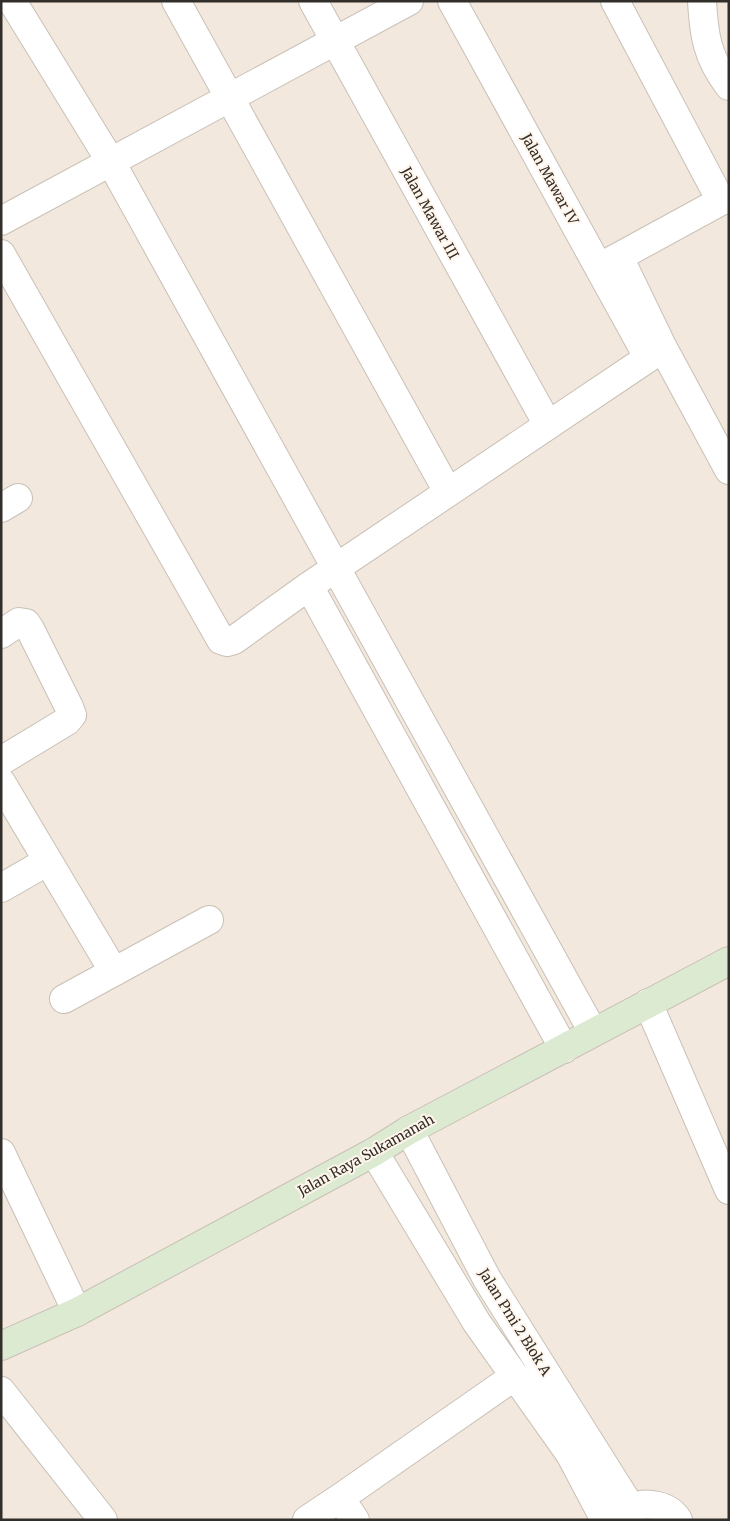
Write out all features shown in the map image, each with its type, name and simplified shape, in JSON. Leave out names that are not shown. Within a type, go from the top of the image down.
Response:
[{"type":"street","points":[[12,1],[111,162],[593,1032]]},
{"type":"street","points":[[176,1],[448,492]]},
{"type":"street","name":"Jalan Mawar III","points":[[313,1],[548,425]]},
{"type":"street","points":[[1,221],[409,1]]},
{"type":"street","name":"Jalan Mawar IV","points":[[452,1],[608,262],[655,353],[729,470]]},
{"type":"street","points":[[608,262],[725,200],[615,1]]},
{"type":"street","points":[[702,1],[704,27],[712,60],[717,71],[729,86]]},
{"type":"street","points":[[1,254],[221,640],[227,642],[234,640],[309,586],[655,353]]},
{"type":"street","points":[[309,586],[564,1049]]},
{"type":"street","points":[[1,634],[19,622],[26,623],[72,716],[67,721],[1,760]]},
{"type":"street","points":[[1,782],[114,972]]},
{"type":"street","points":[[1,888],[48,861]]},
{"type":"street","points":[[64,999],[209,920]]},
{"type":"street","name":"Jalan Raya Sukamanah","points":[[1,1346],[77,1312],[374,1152],[409,1130],[729,961]]},
{"type":"street","points":[[648,1003],[729,1190]]},
{"type":"street","name":"Jalan Pmi 2 Blok A","points":[[409,1130],[487,1279],[518,1328],[624,1514]]},
{"type":"street","name":"Jalan Pmi 2 Blok A","points":[[374,1152],[472,1314],[570,1454],[605,1520]]},
{"type":"street","points":[[1,1153],[77,1312]]},
{"type":"street","points":[[491,1343],[518,1328]]},
{"type":"street","points":[[308,1520],[514,1376]]},
{"type":"street","points":[[1,1391],[103,1520]]},
{"type":"street","points":[[340,1498],[355,1520]]},
{"type":"street","points":[[624,1514],[646,1504],[662,1507],[676,1516],[678,1520]]}]
